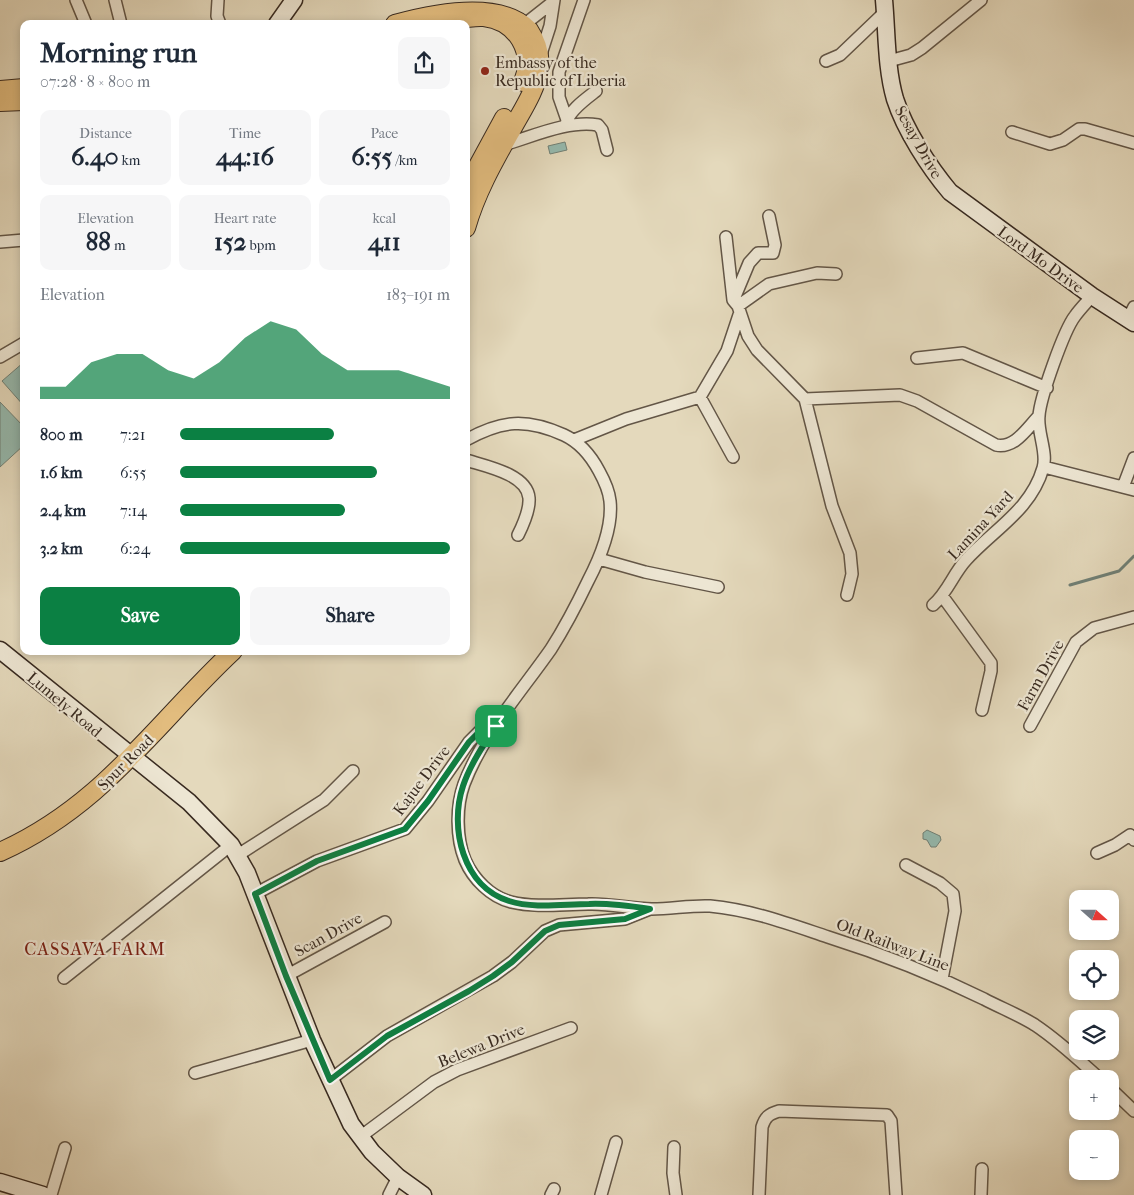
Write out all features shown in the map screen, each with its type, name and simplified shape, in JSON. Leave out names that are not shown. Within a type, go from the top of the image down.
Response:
[{"type":"main road","points":[[412,20],[466,6],[481,4],[496,7],[511,13],[525,24],[534,37],[540,57],[535,85],[485,177],[470,217]]},
{"type":"main road","points":[[462,20],[474,18],[497,20],[510,27],[519,37],[528,59],[527,72],[521,88],[470,181]]},
{"type":"main road","points":[[0,90],[20,93]]},
{"type":"main road","points":[[0,102],[20,95]]},
{"type":"main road","name":"Spur Road","points":[[0,852],[50,826],[80,805],[212,655]]},
{"type":"main road","name":"Spur Road","points":[[0,839],[44,817],[126,754],[230,655]]},
{"type":"street","points":[[76,0],[84,20]]},
{"type":"street","points":[[115,0],[120,20]]},
{"type":"street","points":[[218,0],[218,20]]},
{"type":"street","points":[[280,20],[294,0]]},
{"type":"street","points":[[566,124],[557,85],[559,72],[584,0]]},
{"type":"street","points":[[888,61],[911,54],[922,48],[981,0]]},
{"type":"street","points":[[525,24],[553,1]]},
{"type":"street","points":[[540,57],[550,26],[553,1]]},
{"type":"street","points":[[826,62],[840,55],[885,6]]},
{"type":"street","name":"Sesay Drive","points":[[885,6],[888,61],[895,99],[903,118],[937,176],[950,192]]},
{"type":"street","points":[[566,124],[585,100],[596,91]]},
{"type":"street","points":[[503,145],[566,124],[598,124],[602,130],[608,150]]},
{"type":"street","points":[[1012,132],[1050,144],[1063,140],[1079,129],[1085,129],[1134,143]]},
{"type":"street","name":"Lord Mo Drive","points":[[950,192],[1092,296],[1132,316]]},
{"type":"street","points":[[574,440],[626,419],[700,397],[721,364],[749,263],[758,253],[773,253],[775,245],[769,216]]},
{"type":"street","points":[[726,237],[737,307],[748,336],[757,350],[805,398],[832,506],[850,553],[852,574],[847,596]]},
{"type":"street","points":[[0,242],[20,240]]},
{"type":"street","points":[[737,307],[768,284],[817,274],[836,274]]},
{"type":"street","points":[[1092,296],[1074,316],[1066,331],[1039,416],[1044,467],[1128,488],[1134,458]]},
{"type":"street","points":[[0,358],[20,346]]},
{"type":"street","points":[[917,358],[963,353],[1047,388]]},
{"type":"street","points":[[805,398],[900,395],[917,401],[996,445],[1005,447],[1014,442],[1039,416]]},
{"type":"street","points":[[700,397],[733,457]]},
{"type":"street","name":"Old Railway Line","points":[[470,438],[484,430],[504,423],[530,424],[574,440],[594,462],[610,500],[609,522],[600,559],[570,618],[496,726],[463,786],[459,807],[459,831],[463,856],[470,870],[494,895],[510,902],[534,905],[619,904],[650,909],[706,906],[746,910],[882,955],[942,979],[1032,1024],[1055,1040],[1090,1070]]},
{"type":"street","points":[[470,461],[499,471],[526,488],[529,499],[518,536]]},
{"type":"street","name":"Lamina Yard","points":[[933,605],[943,597],[965,560],[1019,510],[1044,467]]},
{"type":"street","points":[[600,559],[646,572],[718,587]]},
{"type":"street","points":[[943,597],[991,663],[991,671],[982,710]]},
{"type":"street","name":"Farm Drive","points":[[1030,726],[1076,642],[1094,628],[1134,617]]},
{"type":"street","name":"Lumely Road","points":[[0,650],[126,754],[189,802],[234,850]]},
{"type":"street","name":"Kajue Drive","points":[[255,894],[317,861],[405,829],[428,801],[469,742],[480,731],[496,726]]},
{"type":"street","points":[[64,978],[234,850],[324,800],[353,771]]},
{"type":"street","points":[[1097,853],[1115,846],[1130,835],[1134,840]]},
{"type":"street","points":[[234,850],[255,894],[312,1040],[330,1080],[360,1137],[398,1177],[424,1195]]},
{"type":"street","points":[[906,866],[940,883],[953,894],[955,910],[942,979]]},
{"type":"street","name":"Old Railway Line","points":[[330,1080],[387,1036],[493,976],[512,962],[545,931],[559,925],[625,919],[650,909]]},
{"type":"street","name":"Scan Drive","points":[[286,976],[385,922]]},
{"type":"street","name":"Belewa Drive","points":[[360,1137],[434,1082],[450,1074],[571,1028]]},
{"type":"street","points":[[195,1073],[312,1040]]},
{"type":"street","points":[[1119,1097],[1134,1111]]},
{"type":"street","points":[[759,1195],[762,1127],[764,1119],[770,1114],[779,1111],[887,1115],[890,1121],[896,1195]]},
{"type":"street","points":[[601,1195],[616,1142]]},
{"type":"street","points":[[51,1195],[65,1148]]},
{"type":"street","points":[[674,1148],[673,1172],[676,1195]]},
{"type":"street","points":[[981,1195],[982,1169]]},
{"type":"street","points":[[389,1195],[398,1177]]},
{"type":"street","points":[[0,1182],[43,1195]]},
{"type":"water","points":[[565,142],[567,150],[550,154],[548,146]]},
{"type":"water","points":[[20,365],[20,401],[2,381]]},
{"type":"water","points":[[0,402],[20,423],[20,449],[0,467]]},
{"type":"water","points":[[927,830],[940,836],[941,840],[936,847],[931,847],[927,840],[923,839],[923,833]]},
{"type":"waterway","points":[[1070,585],[1119,571],[1134,556]]},
{"type":"place","name":"Embassy of the Republic of Liberia","points":[[485,71]]},
{"type":"district","name":"CASSAVA FARM","points":[[95,949]]},
{"type":"route","points":[[496,726],[487,739],[463,786],[459,807],[459,831],[463,856],[470,870],[494,895],[510,902],[534,905],[619,904],[650,909],[637,916],[625,919],[559,925],[545,931],[512,962],[493,976],[387,1036],[330,1080],[286,976],[255,894],[317,861],[405,829],[428,801],[469,742],[480,731],[496,726]]}]
